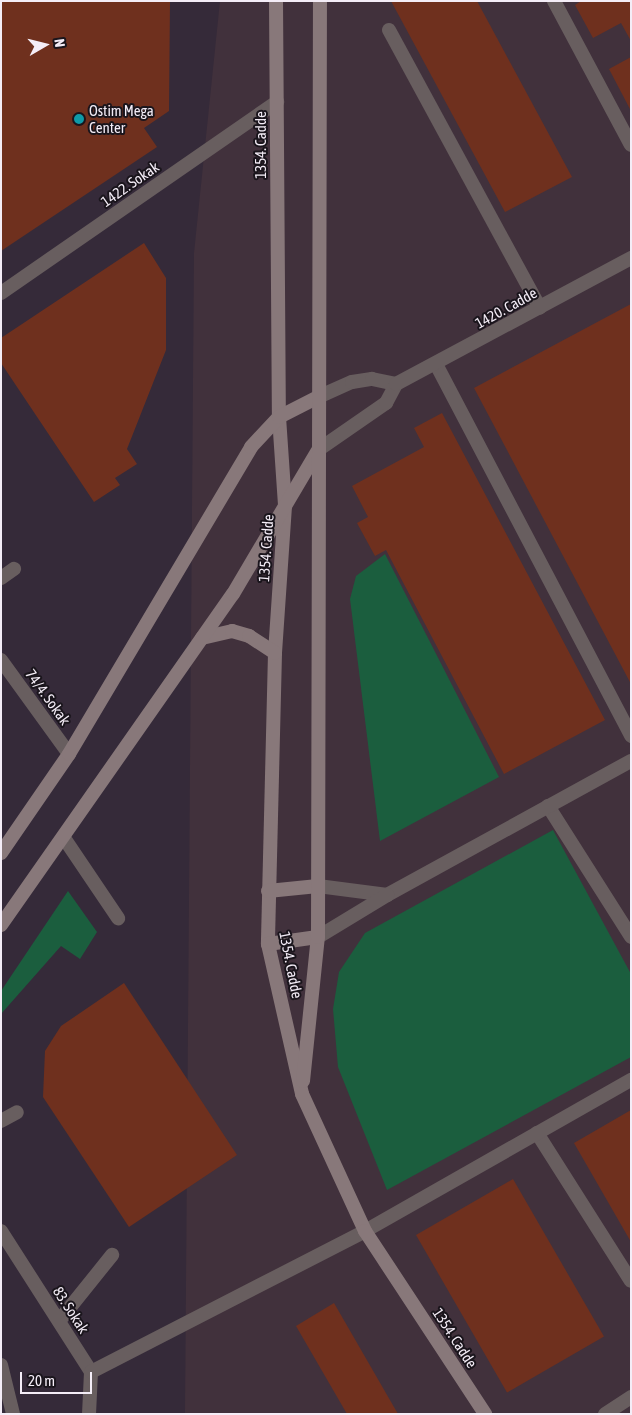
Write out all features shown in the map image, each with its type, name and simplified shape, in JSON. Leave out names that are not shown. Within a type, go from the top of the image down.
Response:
[{"type":"main road","name":"1354. Cadde","points":[[276,1],[279,417],[285,506],[275,653],[268,944],[302,1094],[365,1231],[485,1414]]},
{"type":"main road","name":"1354. Cadde","points":[[302,1094],[318,937],[320,1]]},
{"type":"main road","points":[[1,853],[69,754],[251,447],[279,417],[318,397]]},
{"type":"main road","points":[[1,925],[64,838],[202,638],[318,450]]},
{"type":"main road","points":[[202,638],[232,631],[250,636],[275,653]]},
{"type":"main road","points":[[268,891],[318,886]]},
{"type":"main road","points":[[268,944],[318,937]]},
{"type":"street","points":[[554,1],[631,145]]},
{"type":"street","points":[[390,30],[540,308]]},
{"type":"street","name":"1422. Sokak","points":[[1,293],[277,102]]},
{"type":"street","name":"1420. Cadde","points":[[396,384],[437,366],[631,258]]},
{"type":"street","points":[[437,366],[631,736]]},
{"type":"street","points":[[318,397],[352,382],[372,379],[396,384],[386,403],[318,450]]},
{"type":"street","points":[[1,578],[14,569]]},
{"type":"street","name":"74/4. Sokak","points":[[1,660],[69,754]]},
{"type":"street","points":[[318,937],[387,895],[631,761]]},
{"type":"street","points":[[548,806],[631,937]]},
{"type":"street","points":[[64,838],[118,918]]},
{"type":"street","points":[[318,886],[387,895]]},
{"type":"street","points":[[89,1414],[92,1372],[365,1231],[631,1080]]},
{"type":"street","points":[[1,1121],[17,1112]]},
{"type":"street","points":[[537,1133],[631,1281]]},
{"type":"street","name":"83. Sokak","points":[[1,1231],[92,1372]]},
{"type":"street","points":[[59,1321],[112,1255]]},
{"type":"street","points":[[1,1365],[13,1414]]},
{"type":"street","points":[[604,1414],[631,1397]]},
{"type":"shaded area","points":[[220,1],[631,1],[631,1414],[185,1414],[194,253]]},
{"type":"green space","points":[[385,554],[499,777],[380,841],[350,599],[356,576]]},
{"type":"green space","points":[[553,830],[631,974],[631,1057],[387,1190],[338,1067],[333,1009],[339,972],[365,933]]},
{"type":"green space","points":[[68,891],[97,932],[80,959],[61,946],[1,1014],[1,991]]},
{"type":"building","name":"Ostim Mega Center","points":[[1,1],[170,1],[169,111],[144,128],[157,147],[1,251]]},
{"type":"building","points":[[391,1],[477,1],[572,177],[505,212]]},
{"type":"building","points":[[581,1],[631,1],[631,41],[621,23],[593,38],[575,5]]},
{"type":"building","points":[[631,57],[631,111],[609,69]]},
{"type":"building","points":[[144,243],[166,278],[166,350],[127,449],[137,464],[115,478],[120,485],[94,502],[1,363],[1,338]]},
{"type":"building","points":[[631,304],[631,684],[474,388]]},
{"type":"building","points":[[442,413],[605,720],[504,774],[386,550],[375,556],[357,523],[368,517],[352,486],[424,447],[414,428]]},
{"type":"building","points":[[124,983],[237,1155],[129,1227],[43,1097],[45,1051],[61,1026]]},
{"type":"building","points":[[631,1110],[631,1242],[574,1143]]},
{"type":"building","points":[[513,1179],[604,1337],[507,1393],[416,1235]]},
{"type":"building","points":[[334,1303],[398,1414],[347,1414],[296,1326]]},
{"type":"place","name":"Ostim Mega Center","points":[[79,119]]}]
